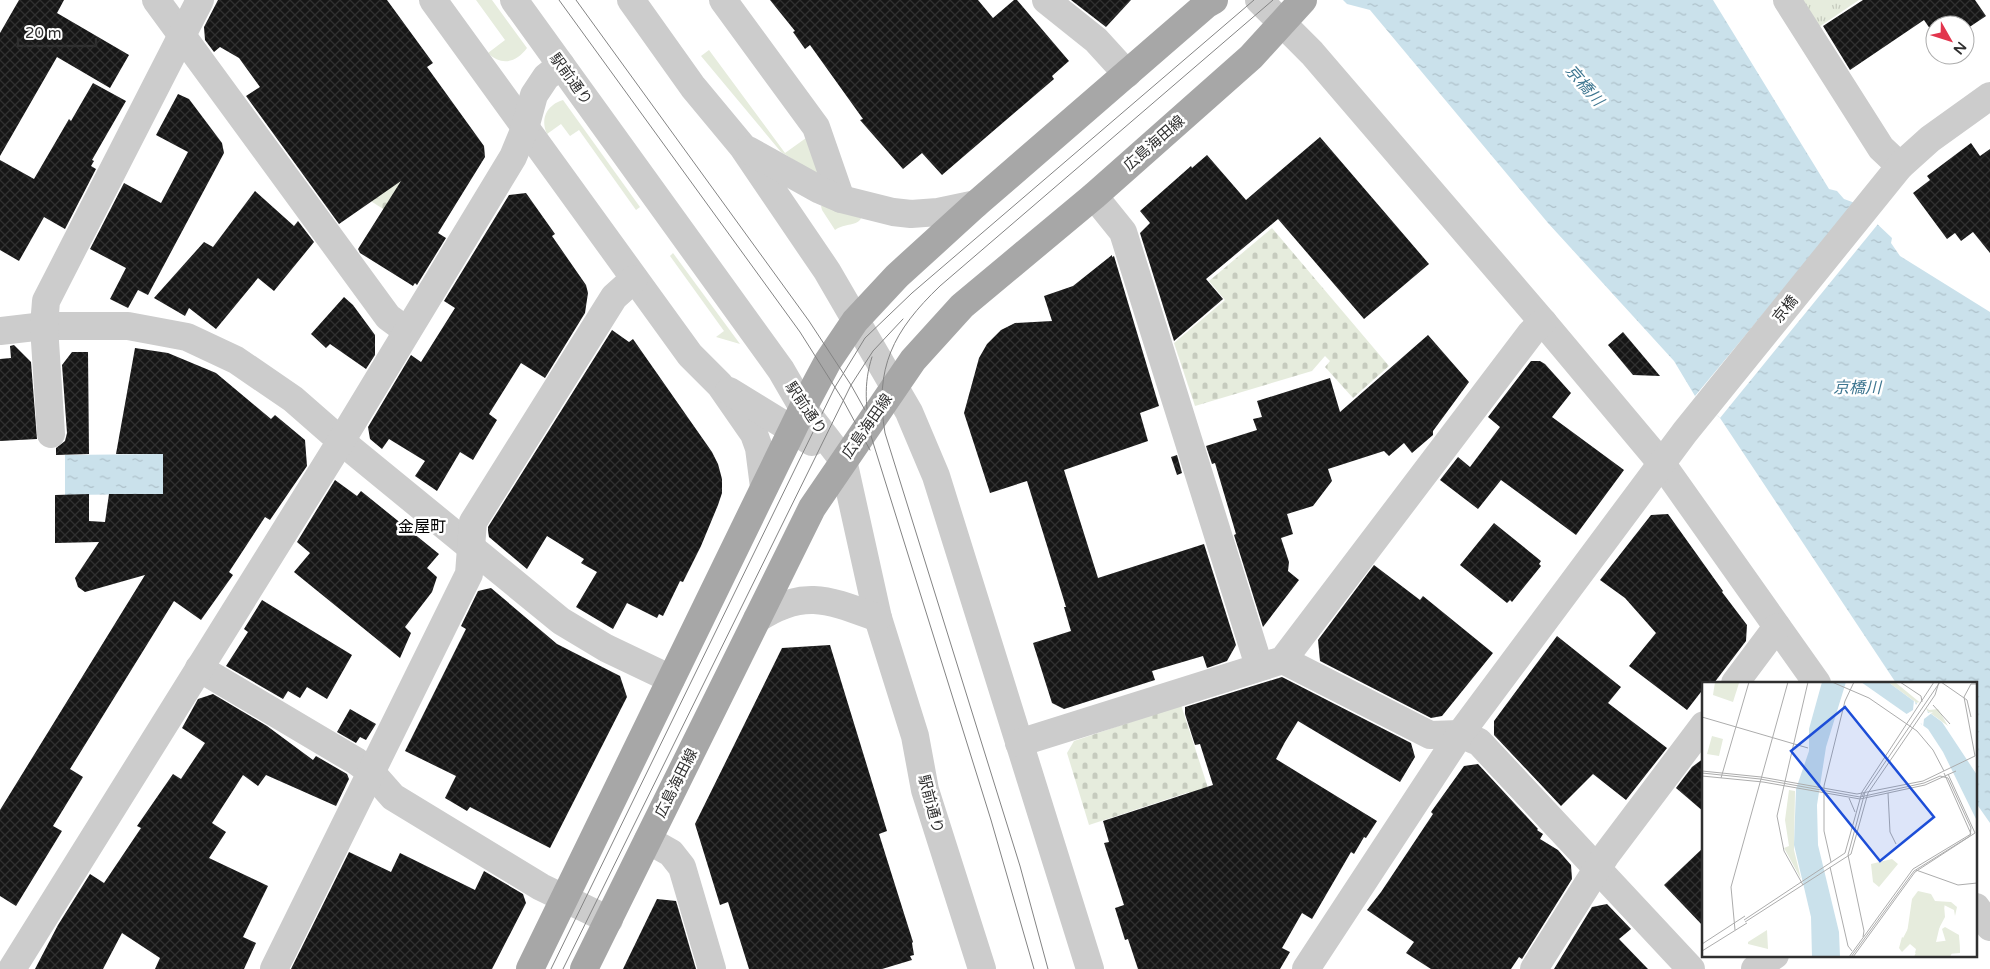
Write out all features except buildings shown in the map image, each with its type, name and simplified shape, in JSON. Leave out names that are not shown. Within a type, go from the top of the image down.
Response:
[{"type":"main road","points":[[530,969],[764,486],[828,361],[855,321],[902,271],[976,204],[1207,4],[1214,0]]},
{"type":"main road","name":"広島海田線","points":[[584,969],[812,508],[913,360],[962,306],[1094,196],[1251,58],[1303,0]]},
{"type":"street","points":[[156,0],[388,317],[407,330]]},
{"type":"street","points":[[51,434],[44,326],[46,301],[200,0]]},
{"type":"street","points":[[433,0],[690,355],[720,385],[754,434],[759,448],[764,486]]},
{"type":"street","name":"駅前通り","points":[[514,0],[781,370],[798,419]]},
{"type":"street","points":[[631,0],[694,86],[742,146],[827,271],[909,412],[936,476],[1090,969]]},
{"type":"street","points":[[723,0],[816,127],[841,199]]},
{"type":"street","points":[[1046,0],[1096,40],[1127,74]]},
{"type":"street","points":[[1259,0],[1312,53],[1544,322],[1662,464],[1816,682]]},
{"type":"street","points":[[1787,0],[1882,148],[1900,166]]},
{"type":"street","points":[[12,969],[341,440],[513,158],[525,128],[534,95],[546,77],[561,65]]},
{"type":"street","name":"京橋","points":[[1306,969],[1460,734],[1706,406],[1900,166],[1930,139],[1990,96]]},
{"type":"street","points":[[742,146],[820,190],[841,199],[910,214],[938,212],[976,204]]},
{"type":"street","points":[[1094,196],[1123,232],[1271,663],[1430,734],[1460,734],[1479,742],[1691,969]]},
{"type":"street","points":[[274,969],[469,574],[473,522],[614,297],[634,279]]},
{"type":"street","points":[[1019,742],[1271,663],[1531,334],[1544,322]]},
{"type":"street","points":[[0,331],[44,326],[128,326],[187,337],[236,360],[293,399],[561,621],[606,648],[671,679]]},
{"type":"street","points":[[720,385],[798,419],[843,460]]},
{"type":"street","name":"駅前通り","points":[[843,460],[878,618],[915,736],[925,790],[982,969]]},
{"type":"street","points":[[756,619],[774,607],[792,601],[814,600],[832,601],[878,618]]},
{"type":"street","points":[[1736,682],[1777,627]]},
{"type":"street","points":[[198,668],[356,760],[371,772],[393,797],[541,886],[608,920]]},
{"type":"street","points":[[1534,969],[1598,868],[1702,727]]},
{"type":"street","points":[[648,840],[671,852],[682,867],[712,969]]},
{"type":"street","points":[[1978,910],[1990,927]]},
{"type":"street","points":[[1755,969],[1774,956]]},
{"type":"green space","points":[[476,0],[492,0],[527,48],[523,53],[513,60],[503,61],[488,53],[505,40]]},
{"type":"green space","points":[[1802,0],[1859,0],[1819,27]]},
{"type":"green space","points":[[709,50],[785,153],[806,138],[822,177],[781,152],[701,56]]},
{"type":"green space","points":[[563,100],[640,207],[636,210],[579,130],[570,136],[561,124],[547,134],[544,123],[546,113],[553,105]]},
{"type":"green space","points":[[408,173],[396,217],[369,200]]},
{"type":"green space","points":[[823,205],[861,218],[857,222],[835,230],[822,210],[821,206]]},
{"type":"green space","points":[[1272,228],[1389,366],[1353,398],[1325,367],[1330,361],[1325,356],[1312,371],[1195,406],[1174,343],[1225,300],[1209,281]]},
{"type":"green space","points":[[673,253],[740,344],[716,337],[724,331],[670,256]]},
{"type":"green space","points":[[1181,705],[1211,797],[1193,803],[1189,792],[1089,825],[1067,753],[1074,741]]},
{"type":"water","name":"京橋川","points":[[1343,0],[1713,0],[1829,189],[1837,191],[1844,199],[1855,203],[1892,238],[1891,243],[1900,256],[1990,312],[1990,823],[1978,806],[1978,682],[1895,682],[1720,418],[1695,396],[1674,361],[1548,223],[1370,10],[1347,4]]},
{"type":"water","points":[[163,454],[163,494],[65,495],[65,455]]},
{"type":"pier","points":[[1855,203],[1878,224],[1720,418],[1695,396]]},
{"type":"tram line","points":[[559,0],[800,332],[843,400],[870,450]]},
{"type":"tram line","points":[[576,0],[809,321],[865,410]]},
{"type":"tram line","points":[[551,969],[835,387],[865,338],[912,293],[1254,0]]},
{"type":"tram line","points":[[1048,969],[1020,866],[885,433],[882,410],[882,389],[885,370],[899,335],[910,319],[940,286],[1273,0]]},
{"type":"tram line","points":[[563,969],[851,385],[873,351],[903,319]]},
{"type":"tram line","points":[[872,357],[866,387],[871,436],[991,820],[1034,969]]},
{"type":"district","name":"金屋町","points":[[422,526]]}]
